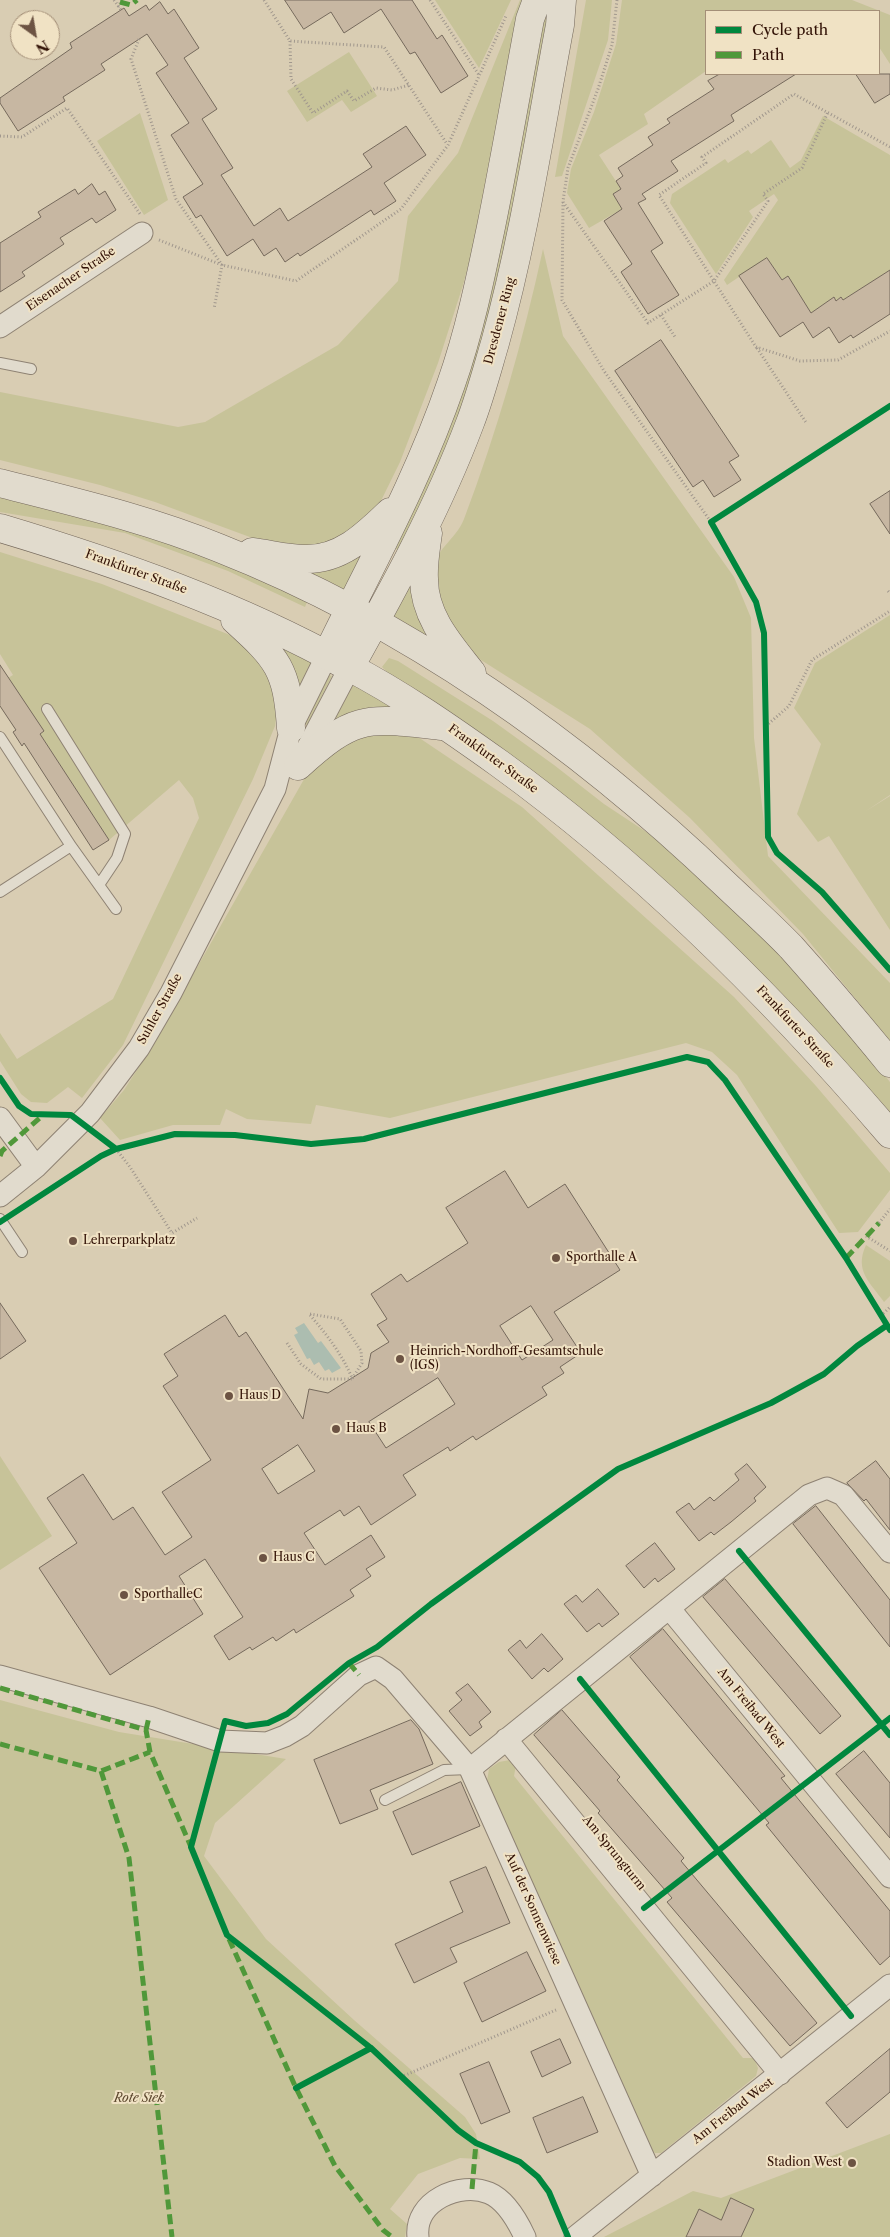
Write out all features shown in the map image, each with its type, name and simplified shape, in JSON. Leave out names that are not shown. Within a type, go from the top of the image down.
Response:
[{"type":"street","points":[[338,661],[349,609],[435,429],[468,331],[497,196],[530,19],[537,0]]},
{"type":"street","name":"Dresdener Ring","points":[[338,661],[375,622],[429,518],[471,422],[506,302],[528,201],[560,25],[562,0]]},
{"type":"street","name":"Eisenacher Straße","points":[[0,327],[144,227]]},
{"type":"street","points":[[0,483],[130,516],[218,547],[276,572],[375,622],[484,688],[570,751],[671,832],[790,946],[890,1063]]},
{"type":"street","points":[[218,547],[305,559],[329,557],[362,538],[402,501]]},
{"type":"street","points":[[429,518],[424,578],[425,596],[442,635],[484,688]]},
{"type":"street","name":"Frankfurter Straße","points":[[0,528],[95,556],[216,603],[338,661],[449,727],[605,844],[679,910],[750,979],[821,1054],[890,1134]]},
{"type":"street","points":[[216,603],[262,644],[277,663],[285,681],[289,700],[291,728]]},
{"type":"street","name":"Suhler Straße","points":[[0,1196],[36,1166],[90,1113],[139,1048],[170,994],[275,789],[291,728],[338,661]]},
{"type":"street","name":"Suhler Straße","points":[[275,789],[298,766],[338,661]]},
{"type":"street","points":[[298,766],[322,744],[342,730],[361,722],[382,719],[449,727]]},
{"type":"street","points":[[0,1118],[36,1166]]},
{"type":"street","points":[[470,1769],[809,1495],[827,1488],[843,1495],[890,1552]]},
{"type":"street","name":"Am Freibad West","points":[[669,1608],[890,1877]]},
{"type":"street","name":"Auf der Sonnenwiese","points":[[0,1676],[149,1717],[220,1742],[267,1743],[285,1736],[302,1726],[359,1675],[376,1668],[393,1678],[470,1769],[652,2176]]},
{"type":"street","name":"Am Sprungturm","points":[[506,1739],[780,2074]]},
{"type":"street","name":"Am Freibad West","points":[[575,2237],[890,1984]]},
{"type":"street","points":[[418,2237],[417,2229],[427,2208],[447,2193],[472,2188],[491,2194],[510,2211],[525,2237]]},
{"type":"lane","points":[[0,363],[31,369]]},
{"type":"lane","points":[[47,709],[125,834],[117,858],[99,885]]},
{"type":"lane","points":[[0,737],[71,846],[116,909]]},
{"type":"lane","points":[[0,892],[71,846]]},
{"type":"lane","points":[[0,1219],[22,1252]]},
{"type":"lane","points":[[385,1800],[444,1770],[470,1769]]},
{"type":"path","points":[[114,0],[119,8],[122,0]]},
{"type":"path","points":[[264,0],[290,41],[291,79],[314,113],[347,91],[354,102],[376,88],[392,90],[409,86]]},
{"type":"path","points":[[430,0],[479,76]]},
{"type":"path","points":[[616,0],[612,45],[598,89],[568,168],[563,201],[562,300],[604,371],[711,522]]},
{"type":"path","points":[[0,136],[22,137],[67,108],[144,227],[222,265],[296,281],[401,209],[448,145],[509,8]]},
{"type":"path","points":[[140,39],[131,59],[176,199],[222,265],[214,309]]},
{"type":"path","points":[[290,41],[384,47],[448,145]]},
{"type":"path","points":[[807,424],[659,195],[706,163],[702,157],[794,94],[890,148]]},
{"type":"path","points":[[563,201],[648,323],[714,281],[768,201],[763,194],[802,168],[828,112]]},
{"type":"path","points":[[661,315],[675,337]]},
{"type":"path","points":[[756,347],[800,361],[838,360],[890,331]]},
{"type":"path","points":[[766,726],[789,706],[812,660],[890,611]]},
{"type":"path","points":[[116,1149],[130,1167],[172,1232],[196,1218]]},
{"type":"path","points":[[879,1223],[890,1209]]},
{"type":"path","points":[[866,1236],[890,1252]]},
{"type":"path","points":[[880,1316],[890,1307]]},
{"type":"path","points":[[310,1314],[340,1318],[361,1351],[362,1363],[352,1379],[345,1362],[332,1341],[310,1314]]},
{"type":"path","points":[[286,1343],[301,1364],[321,1379],[352,1379]]},
{"type":"path","points":[[401,2077],[574,2002]]},
{"type":"green space","points":[[435,0],[511,0],[479,68]]},
{"type":"green space","points":[[520,0],[524,0],[490,187],[463,285],[438,363],[400,462],[375,513],[351,539],[285,550],[155,502],[100,485],[0,460],[0,392],[178,427],[205,422],[338,345],[398,281],[408,216],[458,153]]},
{"type":"green space","points":[[546,0],[554,0],[496,300],[454,437],[401,551],[392,547],[420,490]]},
{"type":"green space","points":[[586,0],[612,0],[608,40],[562,176],[555,177]]},
{"type":"green space","points":[[622,0],[852,0],[877,10],[705,10],[705,72],[644,114],[648,124],[599,155],[621,189],[613,194],[622,209],[589,228],[567,193],[571,169],[594,112],[616,44]]},
{"type":"green space","points":[[880,11],[890,15],[890,64],[880,49]]},
{"type":"green space","points":[[349,52],[377,96],[351,112],[342,100],[307,122],[287,91]]},
{"type":"green space","points":[[140,113],[168,200],[144,215],[97,141]]},
{"type":"green space","points":[[823,116],[890,155],[890,270],[843,300],[841,297],[836,301],[834,297],[811,313],[788,277],[782,280],[767,258],[727,285],[724,280],[778,200],[774,194],[749,211],[753,217],[716,274],[670,203],[672,194],[725,159],[728,163],[748,150],[751,154],[771,140],[790,168],[801,160]]},
{"type":"green space","points":[[543,249],[563,336],[734,577],[751,618],[754,738],[768,856],[890,983],[890,1041],[803,934],[690,818],[590,729],[481,660],[456,640],[448,628],[435,585],[434,566],[440,552],[456,533],[464,519],[476,486],[508,386],[527,318]]},
{"type":"green space","points":[[0,495],[128,527],[231,565],[307,602],[305,607],[228,571],[125,533],[0,512]]},
{"type":"green space","points":[[367,545],[345,594],[296,569]]},
{"type":"green space","points":[[0,552],[102,584],[230,635],[254,650],[269,668],[278,706],[275,726],[253,779],[123,1045],[82,1098],[68,1087],[47,1103],[31,1102],[21,1094],[0,1061],[0,1033],[17,1059],[113,999],[199,818],[193,798],[179,780],[109,840],[40,734],[44,731],[8,678],[13,675],[0,654]]},
{"type":"green space","points":[[412,576],[429,639],[390,617]]},
{"type":"green space","points":[[890,615],[890,795],[866,811],[890,796],[890,930],[829,836],[818,842],[797,814],[821,744],[794,708],[815,663]]},
{"type":"green space","points":[[273,641],[314,661],[298,693]]},
{"type":"green space","points":[[389,658],[398,661],[493,721],[604,804],[669,847],[779,953],[866,1052],[890,1082],[890,1116],[849,1068],[396,681],[382,667]]},
{"type":"green space","points":[[329,675],[332,676],[307,725],[303,723]]},
{"type":"green space","points":[[354,682],[401,710],[331,724]]},
{"type":"green space","points":[[409,731],[522,807],[734,997],[816,1086],[890,1173],[890,1190],[858,1232],[839,1233],[737,1075],[712,1052],[686,1043],[390,1118],[316,1105],[311,1124],[247,1119],[226,1109],[220,1125],[173,1125],[120,1140],[100,1118],[124,1090],[150,1050],[307,774],[345,737]]},
{"type":"green space","points":[[866,1245],[890,1261],[890,1296],[884,1302],[865,1276],[862,1262]]},
{"type":"green space","points":[[0,1456],[52,1536],[0,1570]]},
{"type":"green space","name":"Rote Siek","points":[[0,1700],[119,1732],[286,1759],[215,1823],[204,1856],[266,1939],[354,2020],[465,2117],[476,2134],[480,2159],[460,2158],[418,2174],[390,2209],[407,2224],[405,2237],[0,2237]]},
{"type":"green space","points":[[510,1760],[516,1765],[514,1776],[743,2058],[754,2058],[758,2068],[756,2076],[661,2153],[655,2153],[648,2148],[487,1781],[489,1769],[499,1762]]},
{"type":"green space","name":"Stadion West","points":[[890,2134],[890,2237],[604,2237],[693,2191],[721,2198]]},
{"type":"shaded area","points":[[304,1323],[318,1343],[321,1341],[341,1368],[332,1373],[329,1369],[325,1371],[319,1362],[314,1365],[310,1358],[307,1359],[294,1335],[298,1333],[295,1328]]},
{"type":"building","points":[[285,0],[412,0],[437,39],[442,35],[468,76],[441,93],[415,52],[410,54],[381,9],[344,33],[331,12],[304,29]]},
{"type":"building","points":[[160,2],[168,14],[174,9],[199,48],[184,58],[217,109],[202,119],[233,168],[221,175],[254,226],[280,208],[288,221],[372,167],[363,154],[406,126],[426,155],[384,183],[396,201],[374,215],[371,210],[300,256],[298,253],[285,262],[276,248],[264,256],[253,239],[227,256],[201,215],[196,218],[183,197],[203,184],[171,135],[189,123],[156,73],[168,65],[147,34],[101,64],[105,70],[63,97],[65,101],[18,131],[0,103],[0,98],[55,60],[60,60],[60,56],[72,48],[70,43],[124,8],[129,16],[146,5],[149,10]]},
{"type":"building","points":[[890,74],[890,94],[875,103],[857,75]]},
{"type":"building","points":[[718,75],[794,75],[731,115],[734,121],[671,161],[678,171],[642,194],[646,199],[638,203],[663,243],[651,251],[679,295],[648,314],[621,272],[632,264],[604,221],[622,209],[613,194],[621,189],[616,181],[623,176],[618,168],[653,145],[648,137],[670,123],[667,119],[714,89],[708,81]]},
{"type":"building","points":[[92,184],[99,195],[105,191],[116,210],[96,223],[92,218],[60,238],[64,244],[22,272],[25,276],[0,292],[0,243],[41,217],[38,212],[75,189],[78,194]]},
{"type":"building","points":[[767,258],[782,280],[788,276],[811,313],[834,297],[836,301],[841,297],[843,300],[890,270],[890,314],[853,338],[851,335],[839,343],[829,327],[813,338],[803,322],[780,337],[739,276]]},
{"type":"building","points":[[661,340],[739,456],[729,462],[741,480],[714,497],[703,480],[693,487],[615,371]]},
{"type":"building","points":[[890,491],[890,534],[870,504]]},
{"type":"building","points":[[0,665],[44,731],[40,734],[109,840],[93,850],[24,743],[22,746],[13,732],[16,730],[0,706]]},
{"type":"building","points":[[505,1171],[528,1208],[565,1184],[620,1270],[554,1312],[581,1353],[560,1367],[564,1373],[542,1387],[547,1395],[476,1440],[473,1436],[450,1451],[448,1447],[403,1475],[416,1495],[371,1525],[359,1506],[344,1516],[340,1510],[304,1533],[325,1565],[371,1535],[385,1557],[366,1569],[371,1576],[350,1590],[354,1596],[296,1633],[294,1629],[276,1641],[273,1637],[252,1650],[250,1647],[229,1660],[214,1636],[243,1617],[205,1559],[179,1576],[203,1614],[110,1675],[39,1568],[77,1543],[47,1498],[83,1474],[113,1520],[133,1507],[165,1555],[192,1537],[162,1492],[211,1460],[163,1386],[178,1376],[164,1354],[225,1315],[239,1337],[246,1332],[303,1419],[309,1389],[328,1393],[368,1368],[371,1353],[389,1342],[377,1325],[387,1319],[371,1294],[401,1274],[407,1282],[468,1243],[446,1208]],"holes":[[[531,1306],[553,1340],[522,1360],[500,1326]],[[438,1378],[455,1404],[386,1448],[369,1422]],[[298,1445],[315,1471],[278,1494],[262,1469]]]},
{"type":"building","points":[[0,1303],[26,1341],[0,1359]]},
{"type":"building","points":[[876,1461],[890,1479],[890,1530],[866,1499],[864,1501],[847,1483]]},
{"type":"building","points":[[747,1464],[766,1487],[754,1498],[756,1501],[731,1522],[714,1535],[711,1532],[699,1541],[676,1512],[689,1503],[694,1510],[710,1497],[714,1501],[739,1480],[735,1474]]},
{"type":"building","points":[[816,1506],[890,1600],[890,1647],[793,1524]]},
{"type":"building","points":[[655,1543],[675,1569],[658,1582],[655,1578],[644,1588],[626,1566]]},
{"type":"building","points":[[725,1579],[841,1716],[820,1734],[703,1597]]},
{"type":"building","points":[[598,1589],[619,1614],[602,1627],[599,1623],[587,1632],[564,1604],[576,1595],[582,1602]]},
{"type":"building","points":[[663,1629],[785,1776],[781,1778],[890,1911],[890,1956],[880,1965],[766,1825],[769,1823],[630,1657]]},
{"type":"building","points":[[542,1634],[563,1659],[548,1672],[544,1668],[532,1679],[508,1650],[520,1640],[526,1648]]},
{"type":"building","points":[[468,1684],[491,1712],[479,1722],[482,1727],[470,1736],[449,1711],[462,1700],[456,1693]]},
{"type":"building","points":[[562,1710],[620,1777],[617,1780],[684,1858],[681,1861],[817,2023],[790,2046],[667,1902],[672,1898],[598,1813],[600,1811],[534,1735]]},
{"type":"building","points":[[411,1720],[419,1729],[433,1764],[370,1790],[378,1809],[340,1824],[314,1760]]},
{"type":"building","points":[[864,1751],[890,1783],[890,1838],[836,1774]]},
{"type":"building","points":[[461,1782],[480,1826],[412,1855],[393,1812]]},
{"type":"building","points":[[486,1867],[510,1923],[450,1948],[457,1962],[414,1983],[395,1944],[463,1912],[450,1882]]},
{"type":"building","points":[[527,1952],[546,1991],[482,2022],[464,1983]]},
{"type":"building","points":[[560,2039],[571,2063],[542,2077],[531,2052]]},
{"type":"building","points":[[890,2049],[890,2092],[847,2128],[826,2103]]},
{"type":"building","points":[[489,2062],[510,2112],[481,2124],[460,2074]]},
{"type":"building","points":[[583,2097],[598,2132],[547,2153],[533,2118]]},
{"type":"building","points":[[731,2198],[754,2209],[741,2237],[686,2237],[699,2209],[721,2220]]},
{"type":"marked path","points":[[120,2],[131,5],[137,0]]},
{"type":"marked path","points":[[0,1156],[2,1151],[42,1116]]},
{"type":"marked path","points":[[846,1258],[879,1223]]},
{"type":"marked path","points":[[349,1663],[359,1675]]},
{"type":"marked path","points":[[0,1688],[146,1730],[150,1752],[191,1847]]},
{"type":"marked path","points":[[146,1730],[149,1717]]},
{"type":"marked path","points":[[0,1744],[101,1771],[150,1752]]},
{"type":"marked path","points":[[101,1771],[129,1858],[172,2237]]},
{"type":"marked path","points":[[229,1939],[296,2088],[335,2166],[383,2230],[392,2237]]},
{"type":"marked path","points":[[472,2189],[476,2143]]},
{"type":"cycle path","points":[[890,406],[711,522],[756,602],[764,633],[768,837],[777,853],[822,892],[890,970]]},
{"type":"cycle path","points":[[0,1078],[19,1106],[31,1114],[71,1115],[116,1149],[175,1134],[235,1135],[311,1144],[364,1139],[687,1057],[708,1062],[725,1080],[846,1258],[890,1330]]},
{"type":"cycle path","points":[[0,1222],[101,1156],[116,1149]]},
{"type":"cycle path","points":[[568,2237],[549,2192],[538,2177],[520,2162],[476,2143],[458,2130],[371,2048],[227,1935],[191,1847],[225,1721],[246,1726],[268,1723],[287,1714],[349,1663],[377,1647],[431,1604],[618,1469],[771,1403],[824,1374],[857,1346],[886,1326]]},
{"type":"cycle path","points":[[739,1551],[890,1735]]},
{"type":"cycle path","points":[[580,1679],[851,2016]]},
{"type":"cycle path","points":[[644,1908],[890,1718]]},
{"type":"cycle path","points":[[296,2088],[371,2048]]},
{"type":"place","name":"Lehrerparkplatz","points":[[73,1241]]},
{"type":"place","name":"Sporthalle A","points":[[556,1258]]},
{"type":"place","name":"Heinrich-Nordhoff-Gesamtschule (IGS)","points":[[400,1359]]},
{"type":"place","name":"Haus D","points":[[229,1396]]},
{"type":"place","name":"Haus B","points":[[336,1429]]},
{"type":"place","name":"Haus C","points":[[263,1558]]},
{"type":"place","name":"SporthalleC","points":[[124,1595]]},
{"type":"place","name":"Stadion West","points":[[852,2163]]}]
